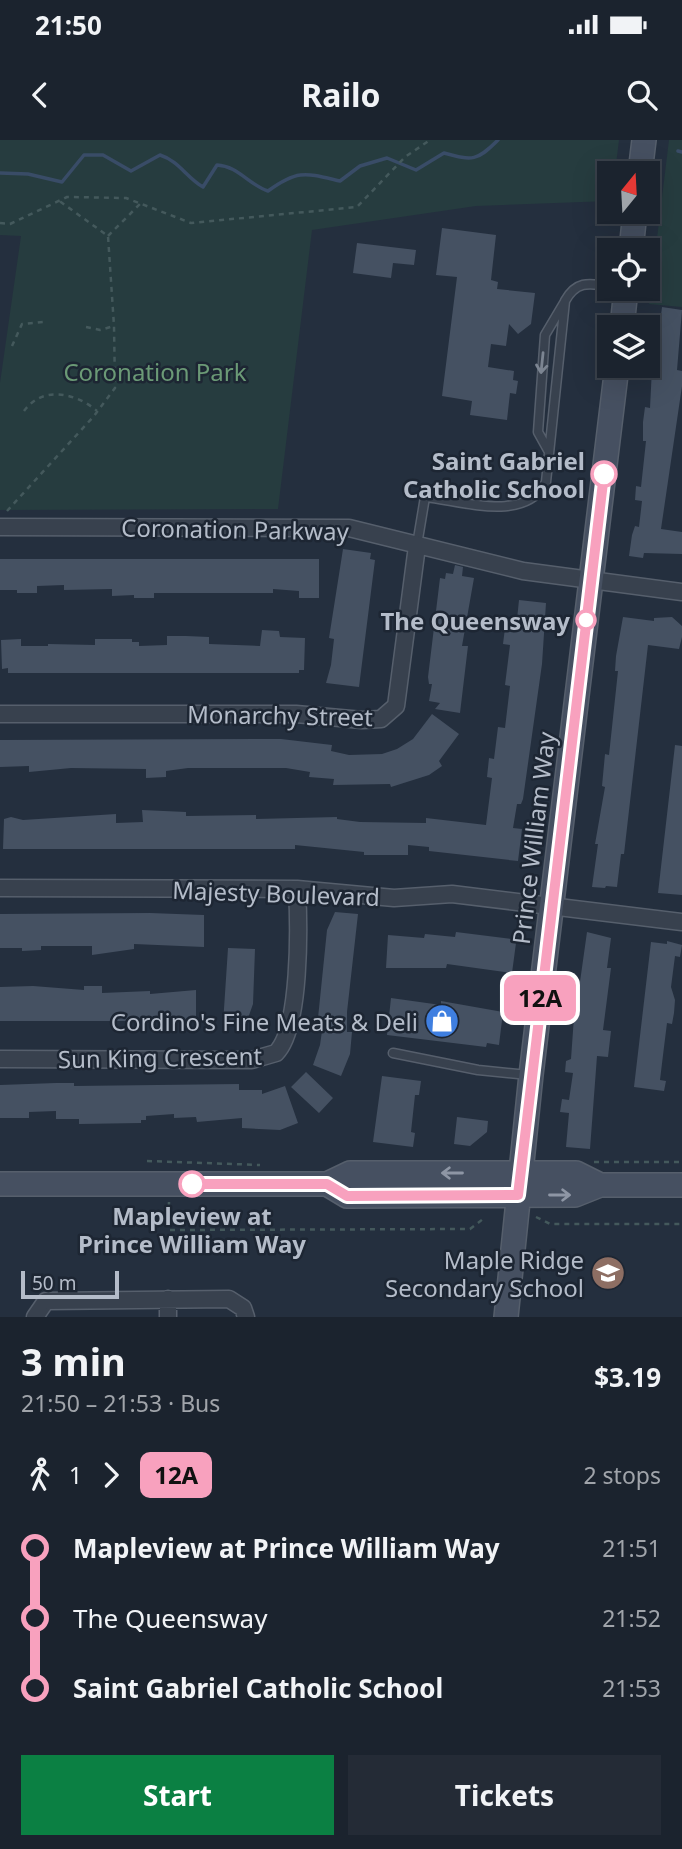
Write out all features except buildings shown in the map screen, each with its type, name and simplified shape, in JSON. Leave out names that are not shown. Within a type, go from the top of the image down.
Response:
[{"type":"street","points":[[641,161],[644,140]]},
{"type":"street","name":"Prince William Way","points":[[506,1317],[531,1076],[616,378]]},
{"type":"street","name":"Coronation Parkway","points":[[0,527],[329,526],[349,528],[523,572],[591,581]]},
{"type":"street","name":"Monarchy Street","points":[[0,714],[296,714],[362,720],[381,719],[396,706],[417,546]]},
{"type":"street","points":[[591,581],[682,592]]},
{"type":"street","name":"Majesty Boulevard","points":[[0,888],[297,888],[394,898],[452,894],[682,922]]},
{"type":"street","name":"Sun King Crescent","points":[[0,1059],[252,1060],[276,1053],[288,1035],[292,1007],[298,947],[297,888]]},
{"type":"street","points":[[0,1184],[327,1184],[347,1196],[519,1184],[575,1195],[600,1185],[682,1185]]},
{"type":"street","points":[[34,1317],[46,1301],[168,1299],[229,1299],[237,1301],[246,1317]]},
{"type":"street","points":[[167,1317],[168,1299]]},
{"type":"lane","points":[[549,453],[538,432],[545,335],[572,288],[584,282],[597,284]]},
{"type":"lane","points":[[417,546],[425,497],[516,507],[540,493],[546,482],[565,301]]},
{"type":"lane","points":[[393,1053],[478,1070],[531,1076]]},
{"type":"path","points":[[0,223],[10,225],[68,197],[126,198],[191,223],[357,207],[405,157],[430,140]]},
{"type":"path","points":[[58,200],[108,236]]},
{"type":"path","points":[[7,512],[97,412],[114,388],[114,326],[108,236],[141,204]]},
{"type":"path","points":[[12,346],[22,324],[43,321]]},
{"type":"path","points":[[86,327],[100,330],[114,326]]},
{"type":"path","points":[[24,411],[32,400],[48,395],[68,395],[85,401],[97,412]]},
{"type":"path","points":[[147,1161],[229,1162],[271,1166]]},
{"type":"path","points":[[590,1162],[682,1162]]},
{"type":"path","points":[[169,1184],[168,1230],[470,1228],[483,1219]]},
{"type":"path","points":[[536,1217],[550,1224],[682,1224]]},
{"type":"green space","name":"Coronation Park","points":[[0,140],[619,140],[616,161],[597,161],[597,201],[476,206],[312,230],[278,509],[0,510],[0,383],[21,236],[0,235]]},
{"type":"green space","points":[[669,140],[682,140],[682,307],[649,304],[649,301],[660,301],[660,238],[657,238]]},
{"type":"waterway","points":[[0,173],[28,174],[62,182],[84,155],[103,155],[131,171],[160,155],[172,161],[203,187],[217,165],[237,172],[268,191],[287,179],[302,175],[340,181],[360,166],[387,158],[416,170],[444,153],[474,157],[485,152],[498,140]]},
{"type":"waterway","points":[[678,151],[682,152]]},
{"type":"bus line","name":"12A","points":[[192,1184],[327,1184],[347,1196],[518,1195],[604,474]]},
{"type":"place","name":"Saint Gabriel Catholic School","points":[[604,474]]},
{"type":"place","name":"The Queensway","points":[[586,620]]},
{"type":"place","name":"Cordino's Fine Meats & Deli","points":[[442,1021]]},
{"type":"place","name":"Mapleview at Prince William Way","points":[[192,1184]]},
{"type":"place","name":"Maple Ridge Secondary School","points":[[608,1273]]}]
